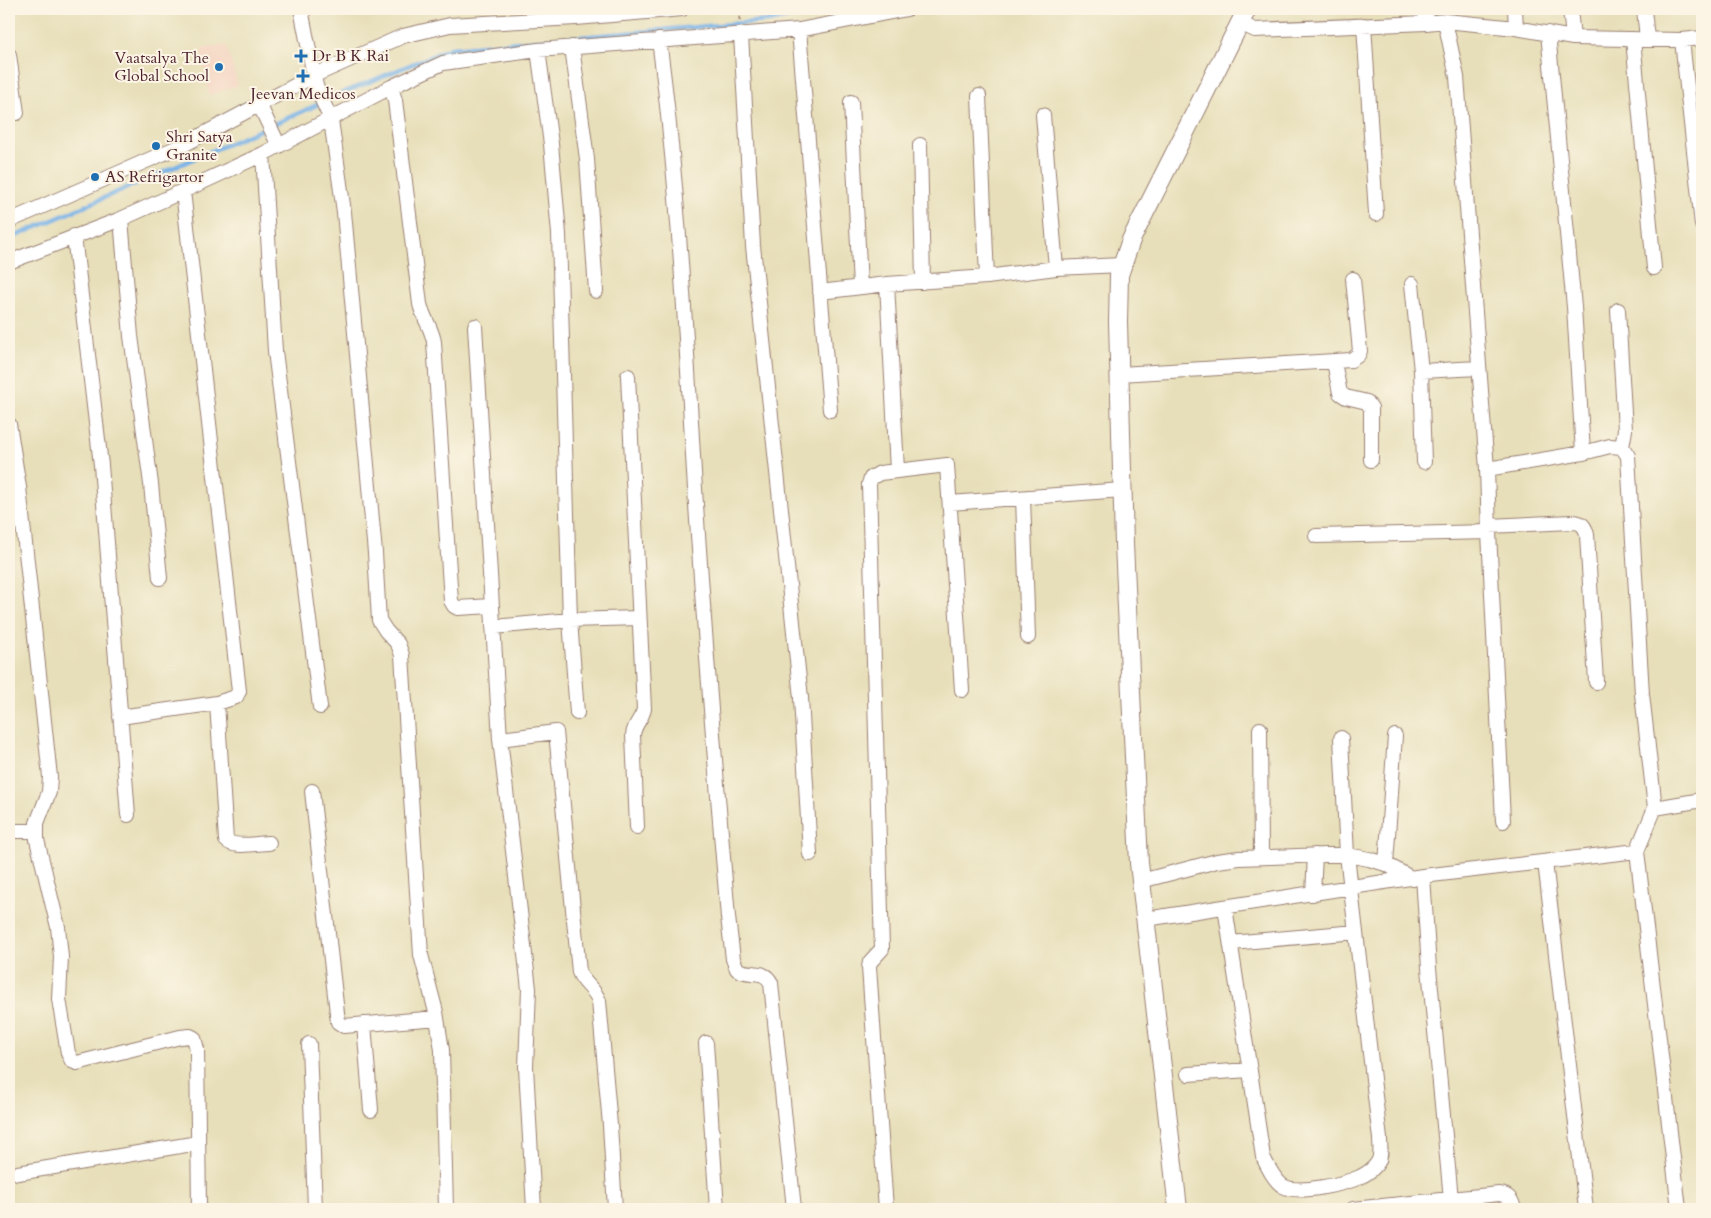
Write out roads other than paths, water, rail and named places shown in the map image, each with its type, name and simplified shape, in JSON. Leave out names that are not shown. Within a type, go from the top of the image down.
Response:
[{"type":"main road","points":[[1178,1209],[1141,881],[1122,490],[1119,275],[1131,240],[1243,16]]},
{"type":"street","points":[[301,9],[315,80],[329,115],[344,212],[376,553],[379,620],[398,644],[402,655],[421,955],[437,1018],[442,1058],[446,1209]]},
{"type":"street","points":[[9,221],[261,110],[315,80],[404,36],[450,25],[576,18],[682,9]]},
{"type":"street","points":[[9,262],[121,219],[183,191],[263,154],[277,143],[329,115],[442,63],[538,50],[799,30],[906,9]]},
{"type":"street","points":[[1425,9],[1426,23]]},
{"type":"street","points":[[1514,9],[1516,28]]},
{"type":"street","points":[[1570,9],[1572,38]]},
{"type":"street","points":[[1644,9],[1640,39],[1654,268]]},
{"type":"street","points":[[1243,16],[1255,30],[1445,21],[1516,28],[1572,38],[1682,40],[1702,38]]},
{"type":"street","points":[[1445,21],[1457,77],[1487,470],[1503,821]]},
{"type":"street","points":[[1364,25],[1376,214]]},
{"type":"street","points":[[799,30],[830,410]]},
{"type":"street","points":[[1548,33],[1574,308],[1583,453]]},
{"type":"street","points":[[741,35],[753,246],[801,698],[810,854]]},
{"type":"street","points":[[659,40],[670,128],[685,317],[704,638],[728,917],[733,959],[737,970],[745,973],[766,975],[771,983],[794,1209]]},
{"type":"street","points":[[1682,40],[1702,225]]},
{"type":"street","points":[[572,47],[587,159],[596,291]]},
{"type":"street","points":[[538,50],[551,144],[559,234],[570,620],[577,713]]},
{"type":"street","points":[[9,55],[17,113]]},
{"type":"street","points":[[391,87],[395,100],[420,304],[434,342],[451,600],[454,606],[458,608],[492,606]]},
{"type":"street","points":[[979,96],[987,277]]},
{"type":"street","points":[[851,102],[860,288]]},
{"type":"street","points":[[261,110],[277,143]]},
{"type":"street","points":[[1043,115],[1056,268]]},
{"type":"street","points":[[920,144],[924,282]]},
{"type":"street","points":[[263,154],[275,351],[320,707]]},
{"type":"street","points":[[120,717],[216,703],[236,697],[239,691],[183,191]]},
{"type":"street","points":[[121,219],[131,336],[152,484],[160,578]]},
{"type":"street","points":[[74,236],[101,466],[128,815]]},
{"type":"street","points":[[820,292],[887,284],[987,277],[1056,268],[1122,265]]},
{"type":"street","points":[[1120,374],[1351,360],[1360,351],[1353,279]]},
{"type":"street","points":[[887,284],[897,470]]},
{"type":"street","points":[[1412,284],[1420,371],[1424,462]]},
{"type":"street","points":[[1618,310],[1625,430],[1622,447],[1628,456],[1642,694],[1656,808],[1637,852],[1679,1209]]},
{"type":"street","points":[[475,326],[500,739],[529,989],[526,1067],[534,1209]]},
{"type":"street","points":[[1334,362],[1340,393],[1346,397],[1367,402],[1371,408],[1371,460]]},
{"type":"street","points":[[1420,371],[1479,368]]},
{"type":"street","points":[[628,376],[644,709],[634,730],[637,827]]},
{"type":"street","points":[[9,424],[19,487],[50,777],[48,792],[36,831],[38,850],[58,927],[61,957],[59,999],[70,1059],[77,1063],[180,1037],[190,1036],[194,1038],[197,1049],[199,1209]]},
{"type":"street","points":[[1487,470],[1583,453],[1610,446],[1622,447]]},
{"type":"street","points":[[886,1209],[869,967],[870,962],[882,949],[869,484],[874,475],[897,470],[947,465],[962,690]]},
{"type":"street","points":[[950,503],[1122,490]]},
{"type":"street","points":[[1023,498],[1028,637]]},
{"type":"street","points":[[1316,536],[1489,529],[1578,522],[1584,527],[1587,535],[1596,682]]},
{"type":"street","points":[[493,627],[570,620],[639,618]]},
{"type":"street","points":[[216,703],[226,840],[234,845],[269,843]]},
{"type":"street","points":[[1260,729],[1261,856]]},
{"type":"street","points":[[500,739],[556,732],[578,972],[596,994],[600,1012],[615,1209]]},
{"type":"street","points":[[1386,864],[1395,736]]},
{"type":"street","points":[[1225,907],[1263,1157],[1270,1170],[1282,1185],[1288,1188],[1311,1188],[1360,1177],[1371,1170],[1378,1162],[1380,1139],[1351,888],[1340,738]]},
{"type":"street","points":[[312,791],[337,1019],[341,1025],[437,1018]]},
{"type":"street","points":[[1656,808],[1702,800],[1702,805]]},
{"type":"street","points":[[9,832],[36,831]]},
{"type":"street","points":[[1146,919],[1418,878],[1637,852]]},
{"type":"street","points":[[1141,881],[1217,862],[1261,856],[1315,855],[1348,855],[1386,864],[1418,878]]},
{"type":"street","points":[[1313,894],[1315,855]]},
{"type":"street","points":[[1544,862],[1586,1209]]},
{"type":"street","points":[[1418,878],[1429,968],[1451,1199]]},
{"type":"street","points":[[1231,942],[1356,932]]},
{"type":"street","points":[[364,1024],[371,1110]]},
{"type":"street","points":[[706,1043],[717,1209]]},
{"type":"street","points":[[309,1044],[315,1209]]},
{"type":"street","points":[[1188,1074],[1250,1070]]},
{"type":"street","points":[[18,1173],[198,1143]]},
{"type":"street","points":[[1353,1209],[1499,1194],[1505,1195],[1512,1200],[1514,1209]]},
{"type":"waterway","points":[[9,239],[340,94],[451,48],[767,21],[846,9]]},
{"type":"place","name":"Dr B K Rai","points":[[301,56]]},
{"type":"place","name":"Vaatsalya The Global School","points":[[219,67]]},
{"type":"place","name":"Jeevan Medicos","points":[[303,76]]},
{"type":"place","name":"Shri Satya Granite","points":[[156,146]]},
{"type":"place","name":"AS Refrigartor","points":[[95,177]]}]
